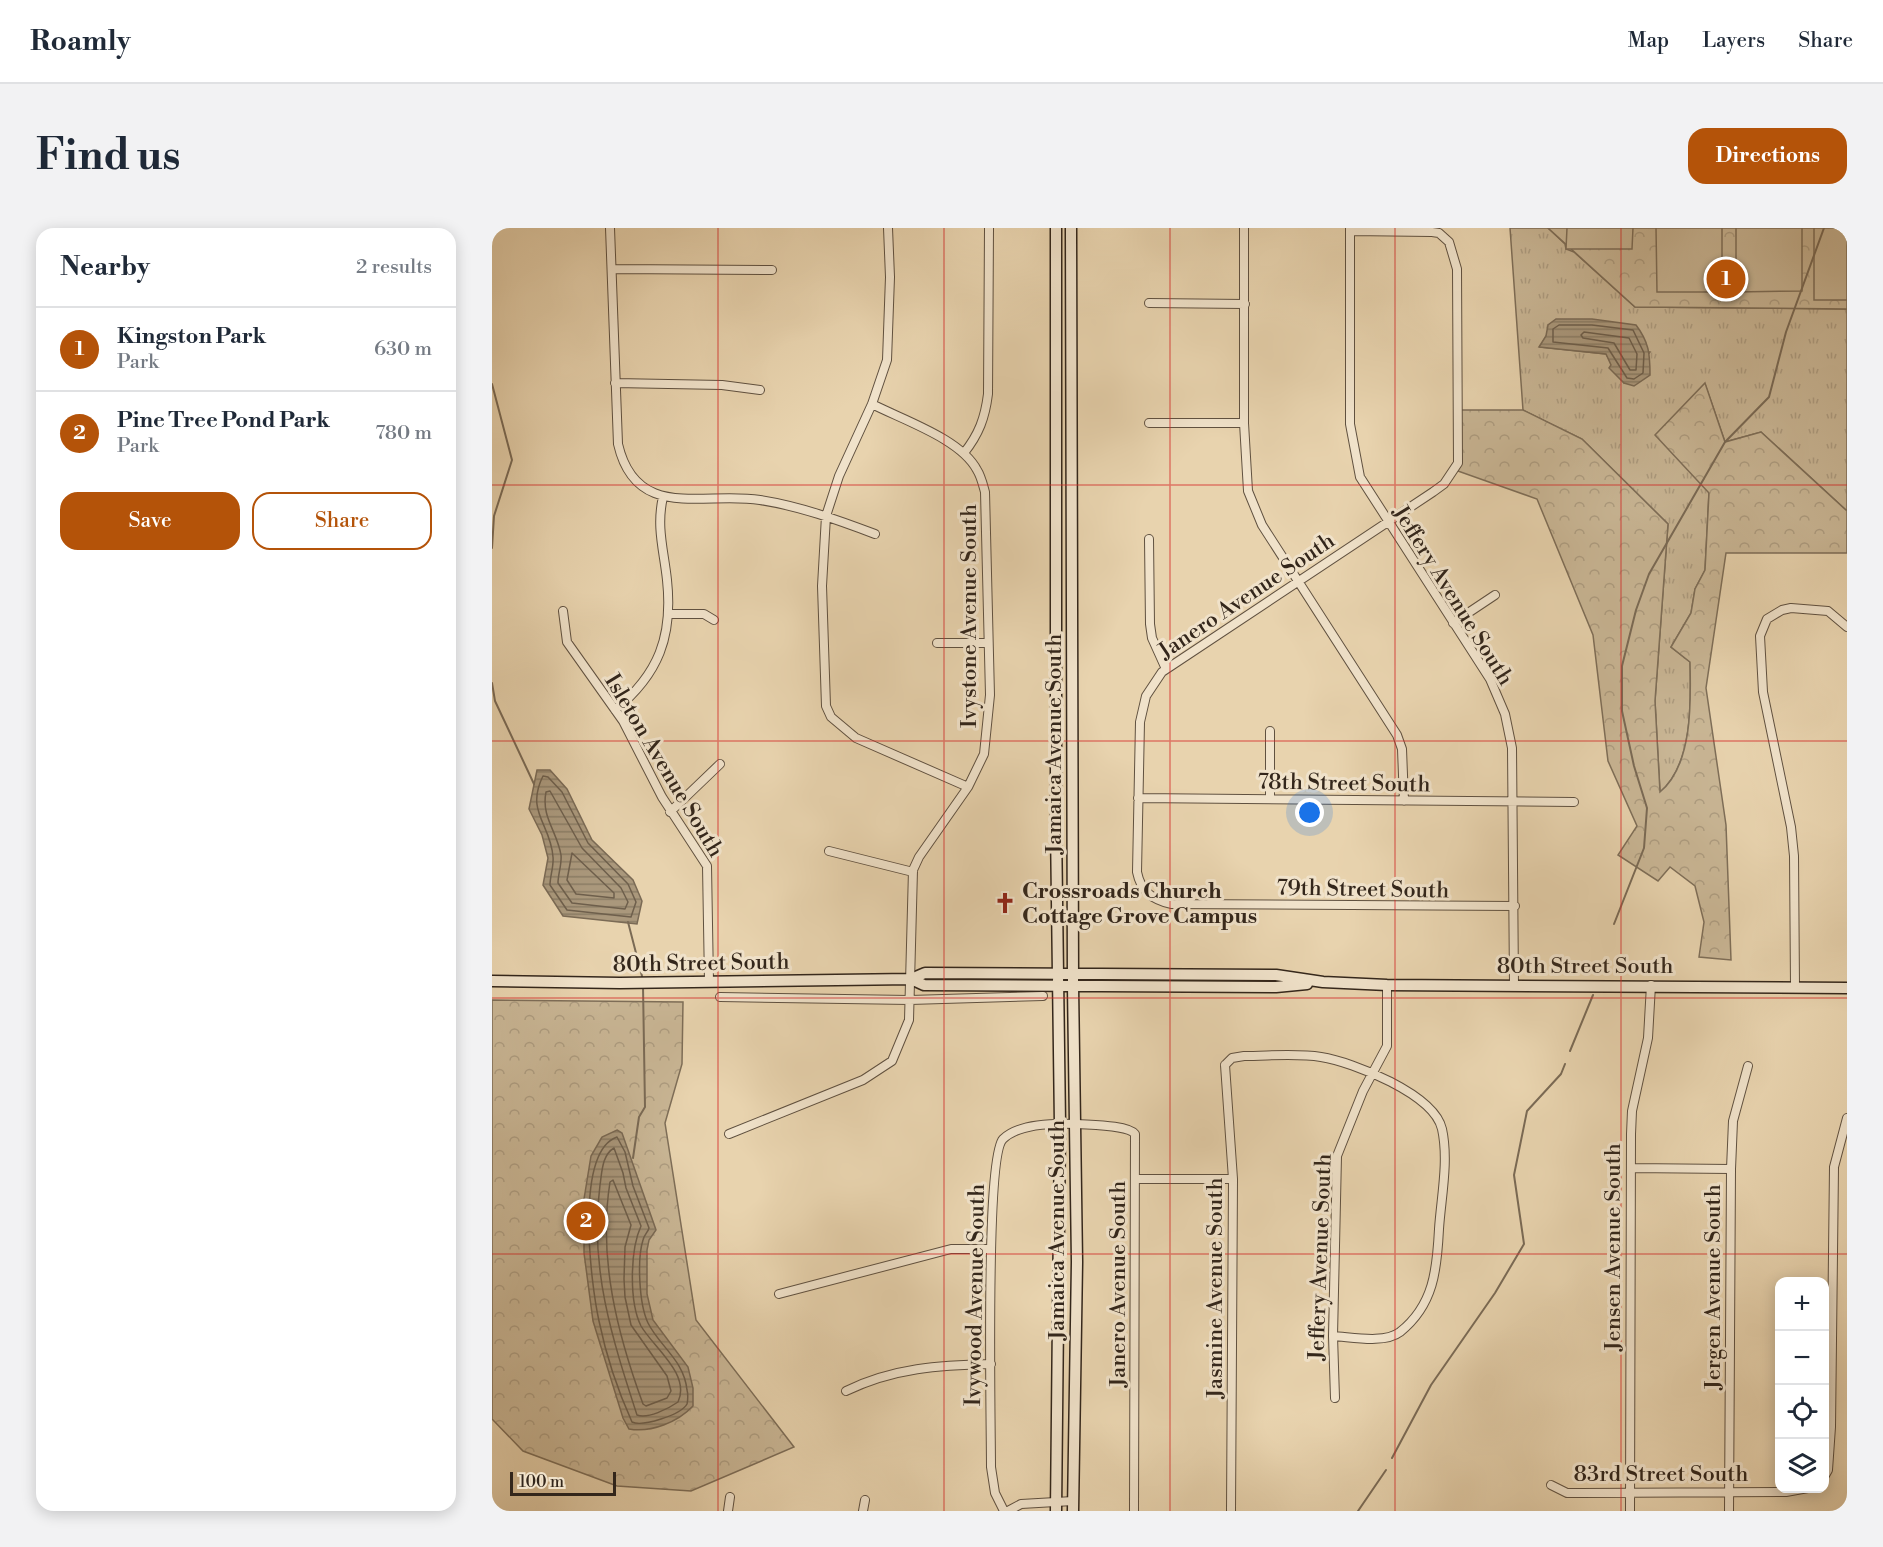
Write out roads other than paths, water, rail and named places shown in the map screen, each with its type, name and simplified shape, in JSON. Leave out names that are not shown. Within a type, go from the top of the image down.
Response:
[{"type":"main road","name":"Jamaica Avenue South","points":[[1056,228],[1056,826],[1060,1125],[1056,1506]]},
{"type":"main road","name":"Jamaica Avenue South","points":[[1071,228],[1073,986],[1076,1124],[1073,1506]]},
{"type":"main road","name":"80th Street South","points":[[492,981],[709,982],[911,979],[924,973],[1073,973],[1276,975],[1323,982],[1387,985],[1847,988]]},
{"type":"main road","name":"80th Street South","points":[[911,979],[924,985],[1059,986],[1276,987],[1323,982]]},
{"type":"street","points":[[610,228],[618,444],[622,460],[640,483],[663,497],[704,500],[737,497],[762,500],[826,516],[875,534]]},
{"type":"street","points":[[888,228],[888,351],[883,378],[838,476],[826,516],[822,586],[823,671],[826,706],[831,717],[856,738],[968,787]]},
{"type":"street","points":[[964,453],[979,434],[986,414],[989,228]]},
{"type":"street","points":[[1244,228],[1244,423],[1248,491],[1254,510],[1397,735],[1402,749],[1404,801]]},
{"type":"street","points":[[1350,229],[1439,233],[1449,242],[1457,269],[1458,463],[1444,483],[1388,523]]},
{"type":"street","name":"Jeffery Avenue South","points":[[1350,229],[1352,445],[1360,477],[1490,679],[1505,714],[1512,748],[1515,802],[1514,985]]},
{"type":"street","points":[[612,269],[772,270]]},
{"type":"street","points":[[1149,303],[1245,304]]},
{"type":"street","points":[[615,383],[722,385],[760,390]]},
{"type":"street","name":"Ivystone Avenue South","points":[[729,1134],[863,1080],[892,1060],[900,1048],[907,1029],[911,979],[913,872],[919,857],[968,787],[984,754],[990,695],[985,492],[977,470],[964,453],[950,443],[872,404]]},
{"type":"street","points":[[1149,423],[1244,423]]},
{"type":"street","points":[[615,710],[639,688],[662,651],[669,614],[667,579],[658,529],[663,497]]},
{"type":"street","name":"Janero Avenue South","points":[[1143,890],[1137,872],[1142,711],[1153,682],[1166,669],[1388,523]]},
{"type":"street","points":[[1149,539],[1150,624],[1152,639],[1166,669]]},
{"type":"street","points":[[1453,623],[1495,595]]},
{"type":"street","points":[[1795,987],[1792,837],[1763,692],[1760,636],[1767,619],[1782,610],[1796,608],[1828,611],[1847,627]]},
{"type":"street","name":"Isleton Avenue South","points":[[563,611],[567,642],[615,710],[645,760],[670,812],[704,857],[707,866],[709,982]]},
{"type":"street","points":[[669,614],[704,614],[714,620]]},
{"type":"street","points":[[937,643],[988,643]]},
{"type":"street","points":[[1270,730],[1270,798]]},
{"type":"street","points":[[670,812],[720,764]]},
{"type":"street","name":"78th Street South","points":[[1138,798],[1574,802]]},
{"type":"street","points":[[829,851],[913,872]]},
{"type":"street","name":"79th Street South","points":[[1143,890],[1158,901],[1171,904],[1515,906]]},
{"type":"street","name":"Jeffery Avenue South","points":[[1335,1398],[1333,1336],[1337,1156],[1363,1091],[1387,1046],[1387,985]]},
{"type":"street","name":"Jensen Avenue South","points":[[1630,1511],[1628,1491],[1632,1111],[1648,1038],[1651,985]]},
{"type":"street","name":"80th Street South","points":[[720,997],[910,1000],[1043,996]]},
{"type":"street","points":[[1215,1063],[1225,1065],[1232,1058],[1244,1056],[1319,1057],[1342,1061],[1373,1074],[1418,1099],[1430,1109],[1442,1128],[1444,1149],[1437,1262],[1432,1288],[1425,1304],[1399,1333],[1382,1338],[1333,1336]]},
{"type":"street","name":"Jasmine Avenue South","points":[[1225,1065],[1233,1179],[1231,1511]]},
{"type":"street","name":"Jergen Avenue South","points":[[1729,1511],[1733,1121],[1748,1066]]},
{"type":"street","points":[[1829,1456],[1834,1167],[1847,1118]]},
{"type":"street","name":"Janero Avenue South","points":[[1060,1125],[1076,1124],[1132,1130],[1135,1134],[1134,1511]]},
{"type":"street","name":"Ivywood Avenue South","points":[[1006,1511],[995,1493],[991,1467],[990,1249],[994,1162],[1002,1140],[1029,1127],[1060,1125]]},
{"type":"street","points":[[1631,1168],[1731,1169]]},
{"type":"street","points":[[1136,1179],[1233,1179]]},
{"type":"street","points":[[779,1294],[951,1249],[990,1249]]},
{"type":"street","points":[[846,1391],[884,1374],[901,1370],[991,1364]]},
{"type":"street","name":"83rd Street South","points":[[1551,1485],[1567,1492],[1775,1492]]},
{"type":"street","points":[[728,1511],[730,1497]]},
{"type":"street","points":[[863,1511],[865,1500]]},
{"type":"street","points":[[1006,1511],[1021,1504],[1073,1506]]},
{"type":"water","points":[[1556,319],[1592,319],[1636,325],[1648,349],[1650,375],[1634,386],[1624,383],[1609,368],[1611,365],[1606,354],[1539,347],[1546,336],[1548,325]]},
{"type":"water","points":[[537,770],[550,770],[567,789],[592,840],[633,880],[642,901],[637,924],[563,916],[543,885],[548,858],[542,835],[529,809]]},
{"type":"water","points":[[617,1130],[622,1133],[656,1230],[649,1240],[647,1250],[647,1294],[653,1320],[688,1367],[693,1388],[693,1406],[687,1412],[664,1425],[637,1430],[629,1429],[623,1418],[593,1321],[584,1253],[584,1199],[591,1156],[602,1137]]},
{"type":"waterway","points":[[1614,924],[1644,848],[1647,808],[1634,766],[1622,711],[1622,666],[1636,610],[1649,574],[1725,442],[1769,397],[1786,332],[1824,228]]},
{"type":"waterway","points":[[492,384],[512,460],[494,516],[492,548]]},
{"type":"waterway","points":[[492,683],[495,701],[534,784]]},
{"type":"waterway","points":[[628,922],[643,980]]},
{"type":"waterway","points":[[633,1158],[639,1117],[645,1107],[643,986]]},
{"type":"waterway","points":[[1570,1051],[1593,995]]},
{"type":"waterway","points":[[1392,1458],[1431,1385],[1495,1293],[1524,1244],[1514,1175],[1527,1111],[1561,1074],[1565,1064]]},
{"type":"waterway","points":[[1358,1511],[1386,1470]]},
{"type":"place","name":"Kingston Park","points":[[1726,279]]},
{"type":"place","name":"Crossroads Church Cottage Grove Campus","points":[[1005,903]]},
{"type":"place","name":"Pine Tree Pond Park","points":[[586,1221]]}]
